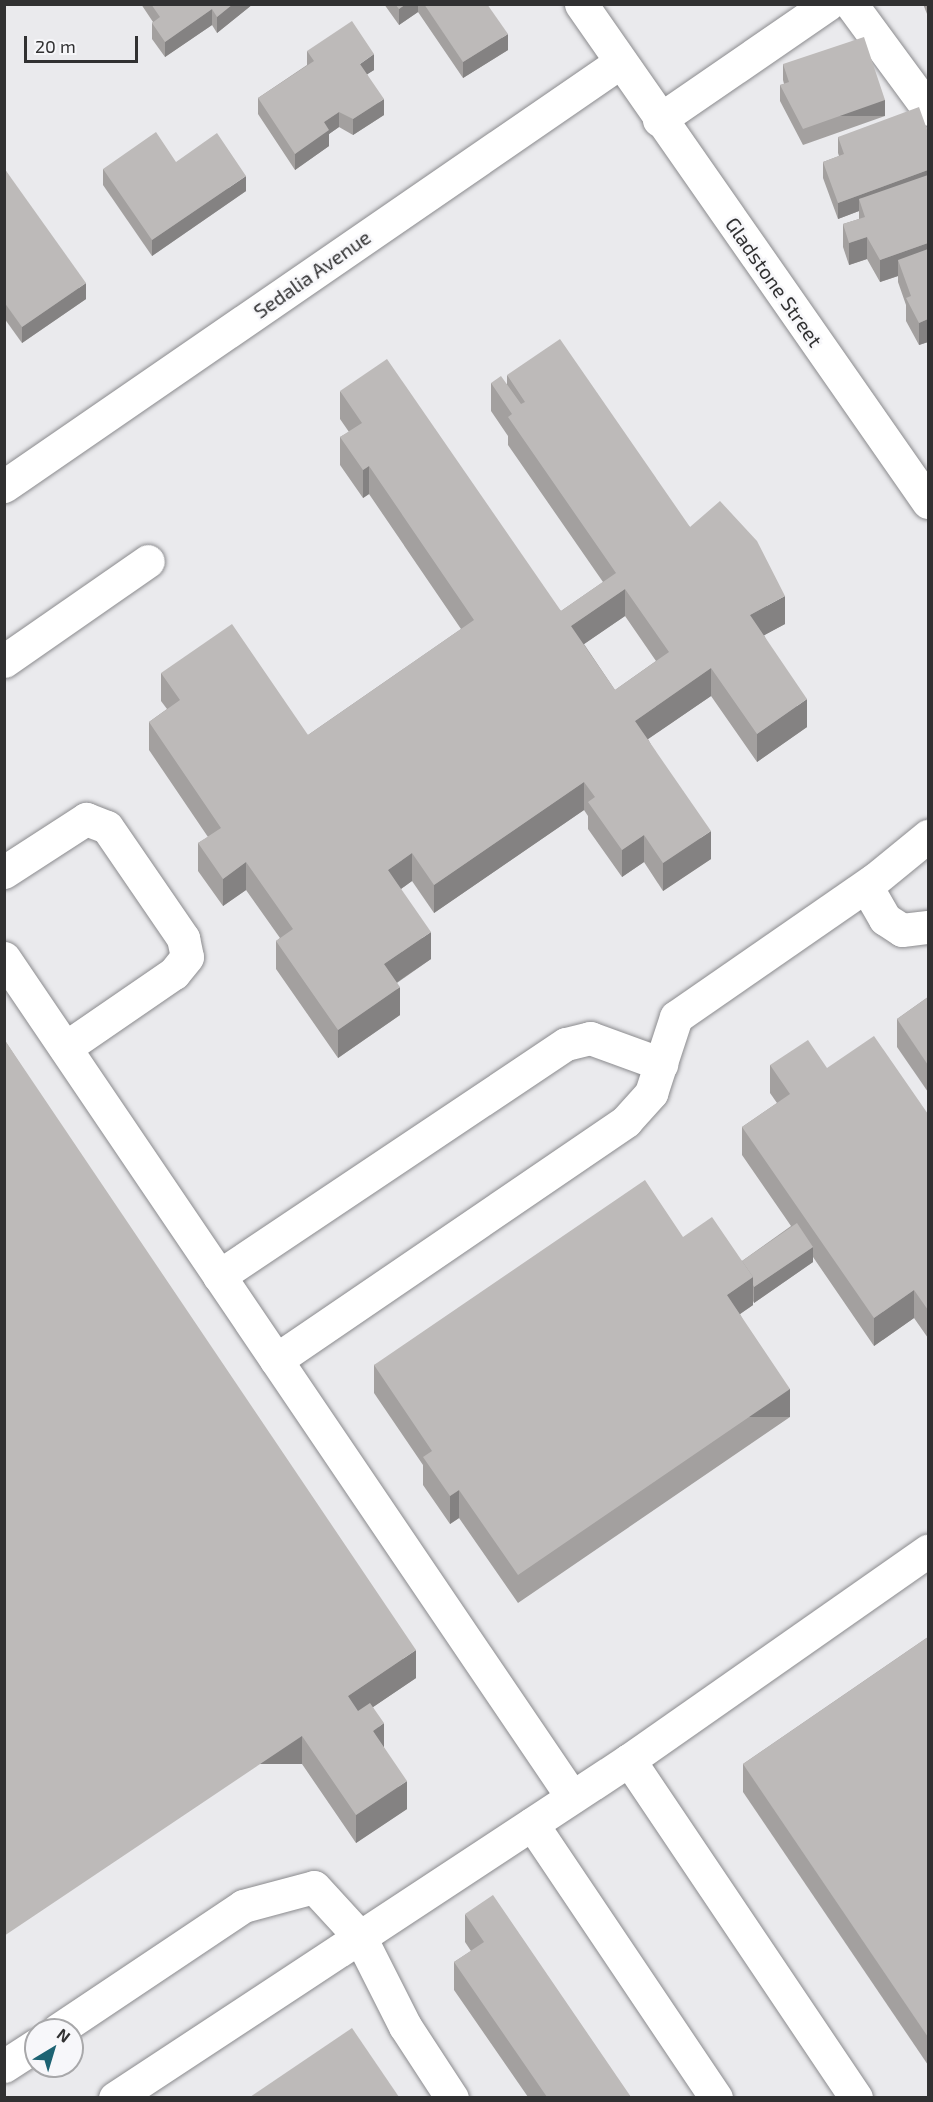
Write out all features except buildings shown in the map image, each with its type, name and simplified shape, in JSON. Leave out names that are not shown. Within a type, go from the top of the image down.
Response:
[{"type":"street","name":"Gladstone Street","points":[[580,4],[619,63],[928,502]]},
{"type":"street","points":[[659,120],[828,4]]},
{"type":"street","points":[[851,4],[928,108]]},
{"type":"street","name":"Sedalia Avenue","points":[[4,486],[619,63]]},
{"type":"street","points":[[4,661],[148,561]]},
{"type":"street","points":[[4,872],[86,819],[107,827],[183,938],[187,957],[174,973],[65,1048]]},
{"type":"street","points":[[276,1360],[626,1121],[651,1093],[676,1017],[866,886],[928,836]]},
{"type":"street","points":[[866,886],[885,919],[902,930],[928,927]]},
{"type":"street","points":[[4,958],[572,1797]]},
{"type":"street","points":[[219,1276],[566,1044],[590,1038],[661,1064]]},
{"type":"street","points":[[115,2097],[629,1760],[928,1551]]},
{"type":"street","points":[[629,1760],[856,2097]]},
{"type":"street","points":[[532,1824],[716,2097]]},
{"type":"street","points":[[76,2018],[243,1906],[314,1887],[360,1937],[405,2026],[452,2097]]},
{"type":"street","points":[[4,2066],[24,2052]]}]
